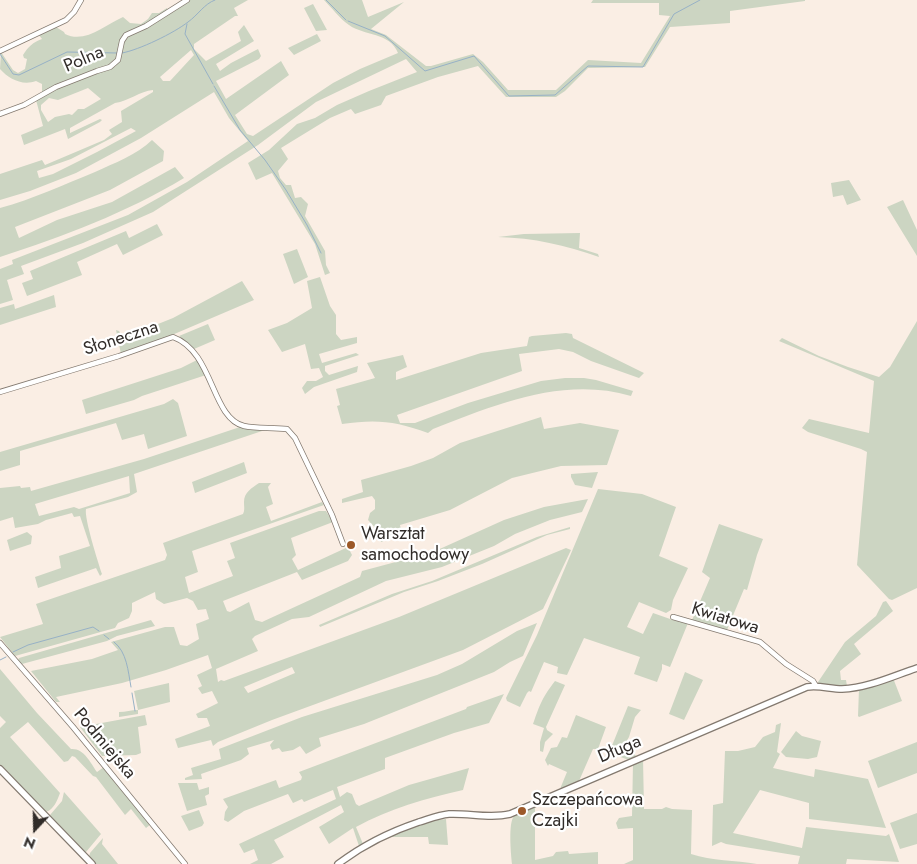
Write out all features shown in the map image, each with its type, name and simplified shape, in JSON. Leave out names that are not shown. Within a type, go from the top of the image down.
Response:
[{"type":"street","points":[[0,51],[66,20],[74,12],[81,0]]},
{"type":"street","name":"Polna","points":[[0,114],[24,105],[56,87],[110,67],[118,60],[122,41],[126,35],[146,26],[187,0]]},
{"type":"street","name":"Słoneczna","points":[[0,392],[119,356],[174,337],[182,340],[201,360],[222,408],[228,416],[243,426],[287,428],[295,438],[332,515],[343,544]]},
{"type":"street","name":"Kwiatowa","points":[[673,617],[760,642],[786,664],[813,681],[816,686]]},
{"type":"street","name":"Podmiejska","points":[[0,643],[73,726],[185,864]]},
{"type":"street","name":"Długa","points":[[338,864],[374,839],[437,816],[449,814],[501,817],[510,814],[807,686],[840,689],[857,687],[917,668]]},
{"type":"street","points":[[0,770],[92,864]]},
{"type":"green space","points":[[190,0],[248,0],[234,8],[238,16],[235,16],[194,44],[194,49],[206,61],[241,41],[238,32],[244,25],[254,41],[216,64],[220,71],[258,49],[261,56],[259,59],[216,81],[226,99],[281,61],[289,75],[235,115],[247,134],[253,136],[333,83],[398,53],[389,41],[349,25],[324,0],[362,0],[368,17],[404,2],[371,29],[386,35],[426,66],[473,54],[483,62],[508,90],[556,90],[588,60],[641,63],[670,16],[659,15],[659,3],[591,3],[593,0],[805,0],[730,11],[730,23],[670,27],[645,67],[588,68],[565,91],[556,97],[506,97],[478,66],[438,77],[386,96],[381,105],[355,114],[351,109],[330,118],[281,148],[288,159],[278,171],[280,178],[286,185],[291,185],[295,198],[301,197],[308,204],[305,216],[325,251],[326,265],[330,273],[325,275],[315,244],[272,173],[256,180],[248,163],[269,150],[297,124],[315,118],[337,105],[369,91],[417,72],[406,59],[316,102],[258,145],[153,212],[83,243],[21,266],[24,274],[7,280],[13,300],[0,304],[0,269],[13,264],[12,260],[128,215],[187,182],[248,141],[229,118],[214,92],[141,138],[76,173],[30,191],[0,200],[0,174],[42,160],[45,165],[104,140],[112,134],[109,130],[122,122],[121,111],[153,92],[153,90],[148,91],[115,103],[70,128],[70,133],[100,119],[102,120],[68,139],[65,129],[24,145],[21,135],[43,126],[36,100],[53,90],[116,66],[125,38],[163,18]],"holes":[[[191,50],[194,55],[170,81],[163,81],[160,77]],[[88,88],[101,99],[84,109],[78,109],[72,115],[55,117],[48,122],[41,110],[41,105],[49,98],[58,100]],[[131,128],[136,131],[53,174],[39,178],[37,171],[71,159]]]},
{"type":"green space","points":[[313,4],[327,30],[316,31],[304,8]]},
{"type":"green space","points":[[167,8],[168,11],[146,25],[123,36],[116,59],[111,64],[85,73],[42,93],[42,84],[36,81],[26,83],[16,81],[0,69],[1,52],[13,70],[18,73],[25,69],[27,59],[23,55],[25,52],[33,43],[42,39],[39,35],[56,27],[65,34],[80,37],[95,32],[123,17],[130,23],[141,24],[152,13],[159,13]]},
{"type":"green space","points":[[317,34],[321,41],[294,55],[288,48]]},
{"type":"green space","points":[[152,140],[164,151],[163,161],[110,190],[15,227],[19,238],[57,220],[112,202],[175,167],[184,178],[140,202],[94,223],[0,257],[0,208],[36,196],[95,172],[132,154]]},
{"type":"green space","points":[[849,180],[861,200],[847,205],[843,195],[833,197],[831,183]]},
{"type":"green space","points":[[903,200],[917,230],[917,256],[887,207]]},
{"type":"green space","points":[[157,224],[163,235],[123,255],[117,244],[77,262],[82,275],[27,296],[22,283],[33,279],[30,271],[126,231],[129,238]]},
{"type":"green space","points":[[580,233],[579,248],[598,254],[599,257],[549,243],[498,237],[524,234]]},
{"type":"green space","points":[[297,249],[308,277],[294,284],[283,254]]},
{"type":"green space","points":[[320,277],[330,306],[336,315],[336,334],[341,340],[357,337],[357,343],[319,354],[322,363],[356,353],[359,355],[325,366],[325,371],[329,375],[358,366],[357,372],[314,387],[305,394],[302,388],[307,381],[316,381],[323,377],[319,368],[311,369],[305,344],[282,352],[268,330],[287,323],[312,308],[307,281]]},
{"type":"green space","points":[[242,281],[254,300],[172,335],[121,354],[116,330],[119,331],[123,338],[173,318]]},
{"type":"green space","points":[[54,295],[56,307],[0,325],[0,308],[14,304],[15,309]]},
{"type":"green space","points":[[917,321],[917,588],[892,600],[857,565],[867,452],[808,432],[802,428],[809,419],[869,433],[874,381],[779,341],[782,338],[819,356],[879,377],[890,367]]},
{"type":"green space","points":[[208,324],[215,340],[194,349],[179,336]]},
{"type":"green space","points":[[572,334],[573,338],[644,373],[639,378],[591,361],[573,352],[559,349],[519,354],[522,371],[397,415],[400,423],[415,423],[468,403],[541,381],[565,378],[596,380],[633,391],[631,396],[606,391],[580,389],[555,391],[505,403],[433,429],[428,433],[386,422],[342,424],[337,406],[340,405],[336,389],[375,378],[367,363],[403,355],[407,367],[396,372],[396,380],[481,353],[527,346],[529,337],[532,336]]},
{"type":"green space","points":[[197,360],[206,375],[134,400],[86,414],[82,400],[181,368]]},
{"type":"green space","points":[[173,399],[178,403],[187,436],[148,449],[144,434],[122,440],[116,423],[20,451],[20,465],[0,471],[0,452],[164,404]]},
{"type":"green space","points":[[541,417],[544,429],[580,423],[619,430],[607,465],[561,466],[512,478],[450,510],[400,525],[402,534],[381,542],[378,531],[368,520],[370,513],[375,509],[375,500],[372,496],[342,503],[342,499],[363,492],[361,480],[411,466],[433,458],[460,443]]},
{"type":"green space","points":[[240,427],[268,429],[134,474],[137,492],[128,497],[86,509],[89,530],[102,574],[100,576],[96,568],[38,588],[35,577],[61,568],[59,556],[90,546],[80,516],[74,517],[72,513],[38,524],[15,528],[13,517],[0,521],[0,488],[20,486],[21,488],[30,487],[31,491],[144,459]],"holes":[[[129,476],[130,493],[79,509],[74,507],[39,516],[35,504]]]},
{"type":"green space","points":[[244,462],[247,473],[195,493],[192,482]]},
{"type":"green space","points":[[598,472],[592,488],[575,485],[571,477],[571,474]]},
{"type":"green space","points":[[259,483],[271,483],[268,487],[273,504],[266,507],[271,521],[322,502],[324,505],[192,551],[198,572],[185,577],[189,593],[233,576],[227,561],[235,558],[230,543],[319,511],[326,511],[333,522],[291,538],[296,555],[292,559],[298,570],[348,547],[352,555],[348,561],[302,580],[297,572],[223,601],[227,611],[230,612],[249,602],[255,620],[262,622],[360,577],[362,571],[433,552],[504,520],[544,507],[588,499],[582,512],[550,520],[442,567],[386,581],[309,617],[292,619],[255,636],[252,639],[258,651],[216,669],[218,682],[399,617],[566,548],[571,550],[543,609],[463,650],[272,720],[218,742],[213,746],[211,740],[178,748],[175,739],[210,726],[207,718],[198,718],[196,714],[218,703],[212,691],[202,694],[198,688],[202,686],[197,675],[212,668],[208,655],[122,683],[56,697],[60,702],[56,702],[31,671],[92,659],[118,650],[111,642],[165,627],[174,627],[180,645],[187,646],[199,639],[196,624],[209,619],[206,609],[198,610],[193,601],[187,598],[164,604],[156,599],[155,592],[132,603],[132,611],[129,618],[118,623],[115,628],[15,656],[0,637],[43,624],[36,604],[165,560],[167,555],[163,543],[243,514],[245,496]],"holes":[[[292,667],[295,673],[248,693],[244,687]]]},
{"type":"green space","points":[[598,489],[642,494],[676,507],[659,556],[688,568],[673,600],[671,610],[666,613],[639,602],[627,627],[643,634],[653,613],[688,623],[670,667],[662,664],[657,682],[634,674],[640,657],[584,638],[567,675],[557,673],[558,667],[544,662],[531,692],[527,693],[520,707],[507,701],[506,698],[537,635]]},
{"type":"green space","points":[[719,524],[763,539],[747,590],[744,589],[727,630],[692,620],[710,578],[702,572]]},
{"type":"green space","points":[[570,527],[570,529],[547,535],[482,564],[404,592],[320,627],[319,625],[537,537]]},
{"type":"green space","points":[[27,532],[32,536],[31,544],[10,551],[7,540]]},
{"type":"green space","points":[[886,601],[893,611],[854,644],[861,654],[840,671],[841,680],[846,680],[847,686],[819,684],[818,682],[845,642],[876,616],[883,602]]},
{"type":"green space","points":[[151,620],[155,626],[117,636],[107,641],[22,664],[18,660],[19,658]]},
{"type":"green space","points":[[537,623],[523,656],[494,672],[364,724],[319,738],[321,746],[306,754],[300,746],[293,750],[282,752],[279,748],[272,750],[270,745],[274,740],[247,748],[249,754],[241,760],[201,774],[202,779],[185,780],[185,778],[193,775],[191,768],[221,759],[219,749],[302,717],[437,675],[462,664],[517,631]]},
{"type":"green space","points":[[0,669],[37,713],[71,749],[76,749],[83,753],[97,772],[104,767],[151,824],[146,828],[131,809],[125,815],[96,777],[75,757],[72,756],[68,761],[64,762],[28,722],[10,737],[60,793],[53,807],[46,812],[0,766],[0,728],[6,722],[0,716]]},
{"type":"green space","points":[[685,672],[703,680],[684,720],[669,714]]},
{"type":"green space","points":[[893,678],[902,701],[859,717],[859,689]]},
{"type":"green space","points":[[555,681],[565,685],[546,727],[553,734],[545,742],[543,752],[540,751],[540,742],[544,728],[533,724],[542,701]]},
{"type":"green space","points":[[169,683],[170,702],[138,710],[134,691]]},
{"type":"green space","points":[[504,694],[489,723],[454,733],[385,758],[385,769],[337,787],[340,797],[347,792],[352,794],[356,804],[359,806],[409,785],[469,768],[463,790],[408,805],[356,827],[363,844],[359,846],[353,828],[329,844],[319,827],[344,812],[341,805],[274,840],[284,857],[271,864],[250,864],[258,860],[254,849],[244,853],[239,844],[336,799],[333,790],[304,802],[302,799],[293,803],[288,794],[244,811],[228,822],[224,820],[228,807],[223,799],[276,780],[279,788],[301,780],[302,777],[299,772]]},
{"type":"green space","points":[[628,706],[641,710],[635,717],[629,737],[620,752],[624,754],[629,748],[636,756],[629,760],[609,753]]},
{"type":"green space","points":[[138,710],[138,714],[119,717],[119,712]]},
{"type":"green space","points":[[145,715],[147,725],[138,727],[141,753],[136,755],[102,756],[80,727]]},
{"type":"green space","points":[[576,715],[606,727],[598,749],[593,749],[579,781],[560,789],[567,772],[549,764],[548,766],[545,760],[551,748],[557,747],[562,737],[567,738]]},
{"type":"green space","points":[[781,723],[777,752],[780,754],[773,768],[814,777],[815,769],[868,779],[886,828],[809,819],[809,803],[760,790],[733,833],[802,848],[806,827],[886,836],[889,834],[899,862],[847,859],[846,864],[798,864],[800,856],[721,842],[712,846],[713,805],[723,803],[725,751],[738,751],[755,747],[763,737],[775,732],[776,725]]},
{"type":"green space","points":[[796,731],[802,736],[821,741],[817,757],[808,759],[786,757],[781,752]]},
{"type":"green space","points":[[917,742],[917,773],[878,788],[868,761]]},
{"type":"green space","points":[[643,758],[644,809],[662,809],[666,807],[692,810],[691,854],[707,858],[757,864],[624,864],[633,860],[633,828],[618,829],[616,823],[619,818],[632,816],[633,763]]},
{"type":"green space","points":[[178,783],[197,783],[199,790],[209,787],[209,794],[205,796],[207,805],[187,811]]},
{"type":"green space","points":[[64,792],[101,834],[86,852],[51,818],[50,815],[62,801]]},
{"type":"green space","points":[[535,805],[535,860],[553,856],[556,852],[568,851],[569,854],[598,852],[598,864],[512,864],[510,839],[512,820],[518,813]]},
{"type":"green space","points":[[199,810],[204,823],[202,826],[189,831],[181,816]]},
{"type":"green space","points":[[917,813],[917,844],[900,849],[890,823]]},
{"type":"green space","points":[[446,819],[448,845],[429,844],[428,837],[388,837],[430,821]]},
{"type":"green space","points":[[103,838],[102,844],[118,864],[95,864],[89,857],[90,853]]},
{"type":"waterway","points":[[122,53],[147,45],[174,31],[215,0]]},
{"type":"waterway","points":[[326,0],[346,20]]},
{"type":"waterway","points":[[348,21],[385,36],[425,71],[474,56],[509,96],[555,95],[588,66],[643,67],[674,14],[700,0]]},
{"type":"waterway","points":[[187,24],[185,34],[213,84]]},
{"type":"waterway","points":[[0,54],[13,74],[19,75],[67,52],[117,53]]},
{"type":"waterway","points":[[214,86],[240,130],[265,160],[286,190],[321,253]]},
{"type":"waterway","points":[[13,652],[28,645],[93,627],[99,631]]},
{"type":"waterway","points":[[104,635],[109,639]]},
{"type":"waterway","points":[[114,642],[124,656],[131,687]]},
{"type":"waterway","points":[[0,660],[6,657]]},
{"type":"waterway","points":[[132,693],[135,711]]},
{"type":"place","name":"Warsztat samochodowy","points":[[351,545]]},
{"type":"place","name":"Szczepańcowa Czajki","points":[[522,811]]}]
